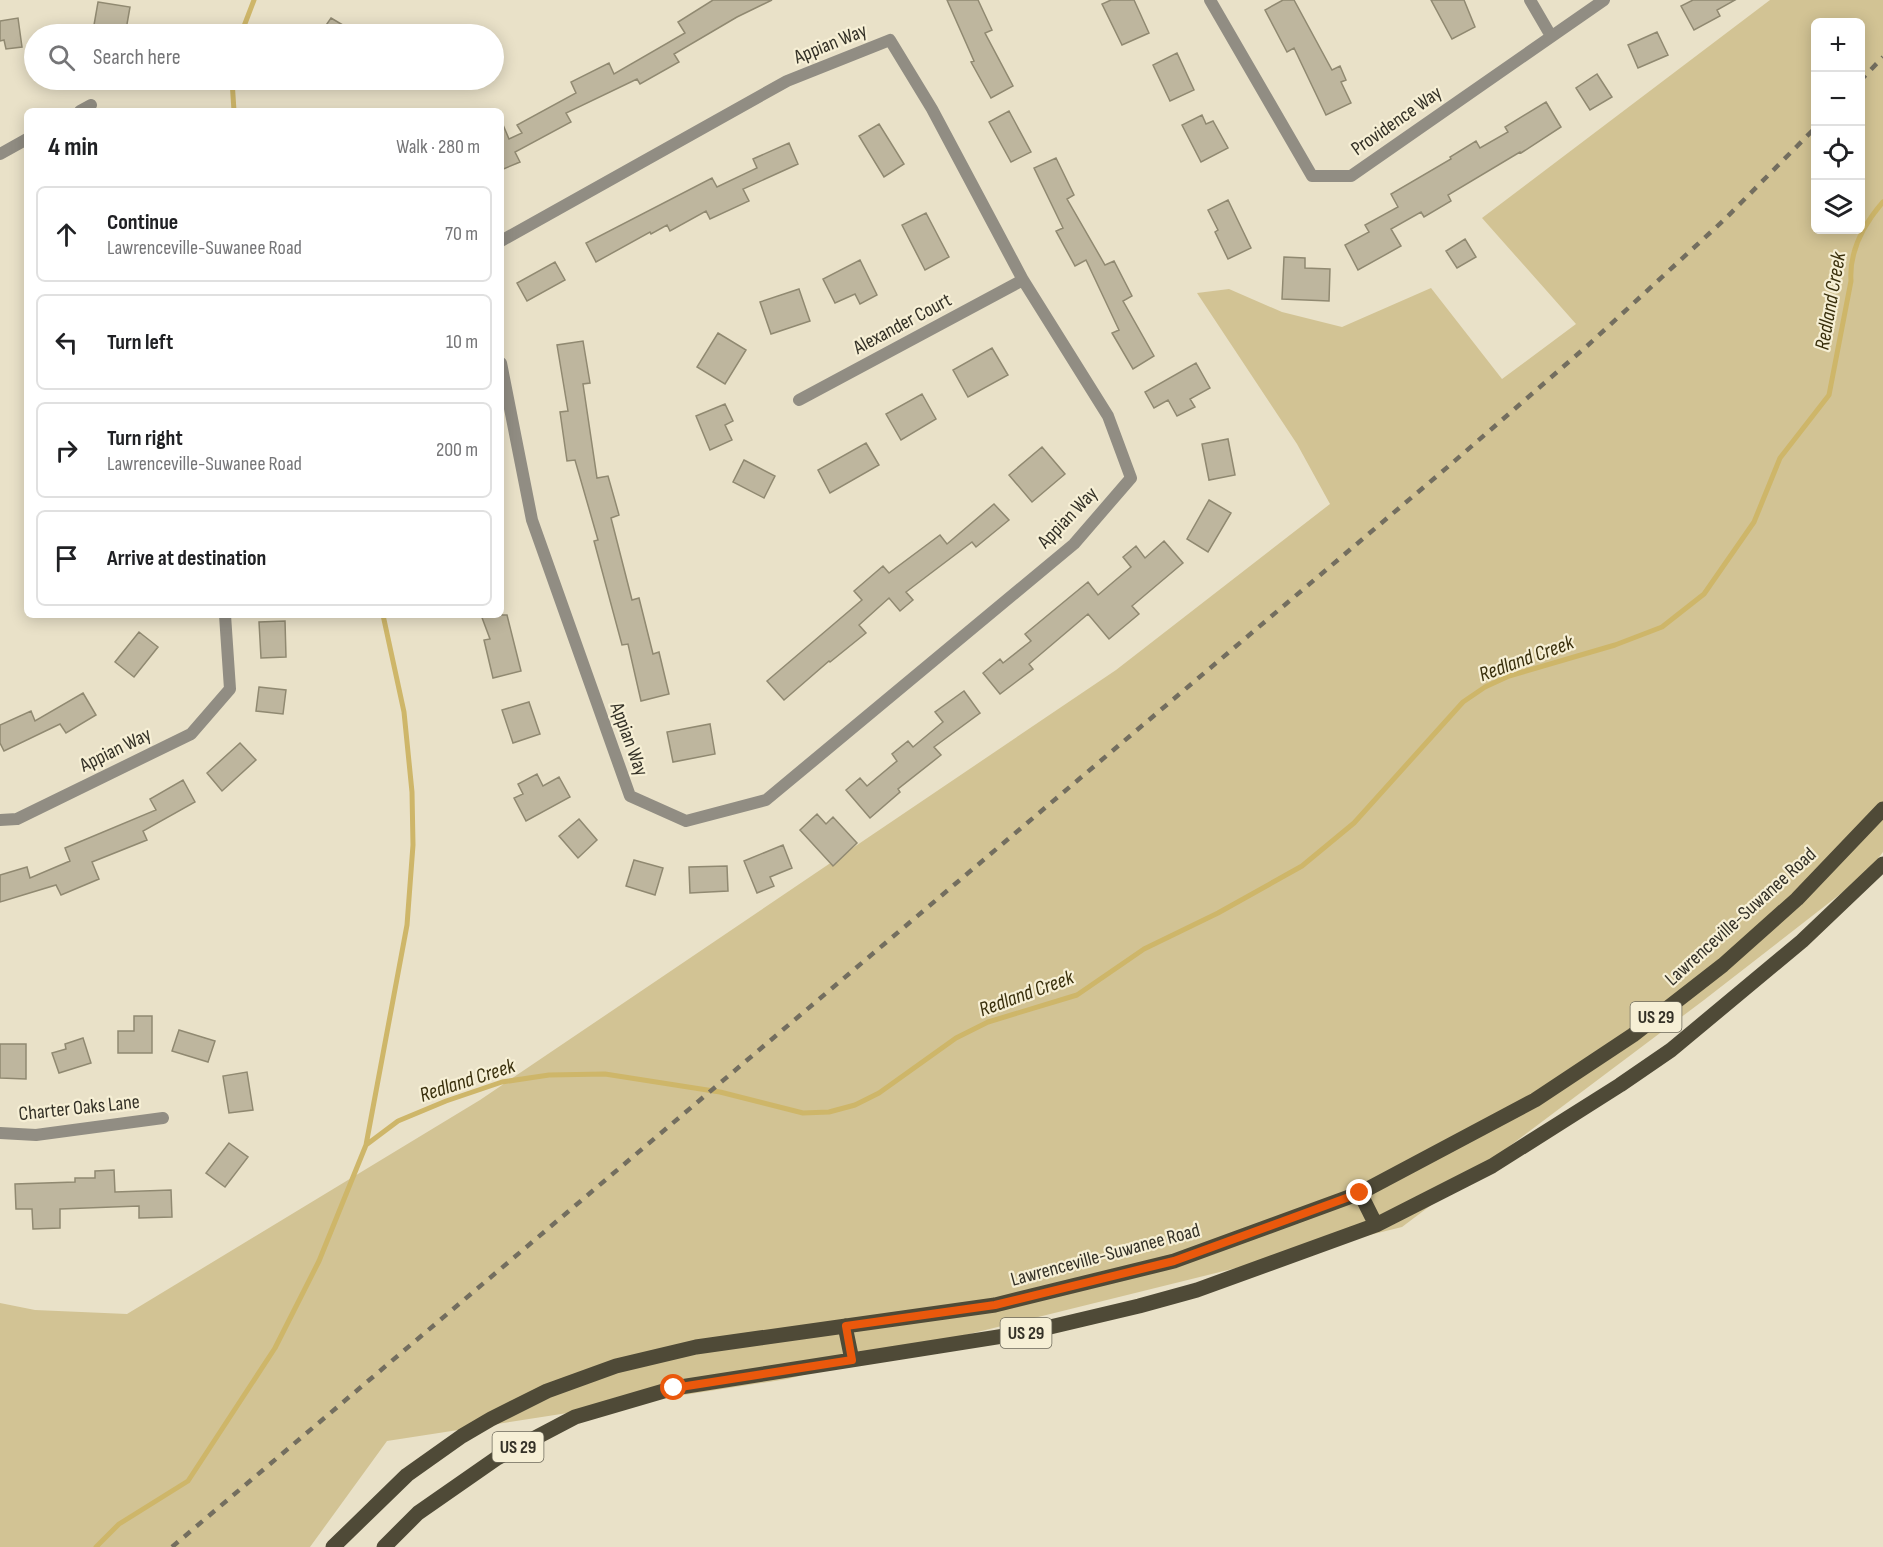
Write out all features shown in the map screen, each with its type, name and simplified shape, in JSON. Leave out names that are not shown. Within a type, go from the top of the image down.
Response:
[{"type":"main road","name":"Lawrenceville-Suwanee Road","points":[[334,1547],[391,1490],[432,1456],[491,1419],[547,1391],[616,1366],[696,1347],[995,1305],[1174,1261],[1360,1193],[1535,1100],[1633,1035],[1723,965],[1797,899],[1883,809]]},
{"type":"main road","name":"US 29","points":[[384,1547],[418,1513],[496,1458],[575,1417],[674,1388],[1029,1332],[1138,1306],[1197,1290],[1376,1225],[1492,1166],[1671,1050],[1802,941],[1883,864]]},
{"type":"main road","points":[[1360,1193],[1376,1225]]},
{"type":"main road","points":[[846,1326],[852,1360]]},
{"type":"street","name":"Providence Way","points":[[1210,0],[1312,176],[1351,176],[1604,0]]},
{"type":"street","points":[[1530,0],[1551,36]]},
{"type":"street","name":"Appian Way","points":[[504,239],[787,81],[890,40],[932,110],[1023,280],[1108,416],[1131,478],[1074,544],[766,800],[686,821],[630,795],[532,520],[504,378]]},
{"type":"street","points":[[0,154],[24,141]]},
{"type":"street","name":"Alexander Court","points":[[799,400],[1023,280]]},
{"type":"street","name":"Appian Way","points":[[0,820],[16,819],[191,734],[230,688],[225,618]]},
{"type":"street","name":"Charter Oaks Lane","points":[[0,1133],[36,1135],[163,1119]]},
{"type":"shaded area","points":[[1770,0],[1883,0],[1883,852],[1866,874],[1704,1000],[1402,1227],[787,1379],[387,1441],[310,1547],[0,1547],[0,1303],[35,1310],[127,1314],[480,1100],[1116,670],[1330,504],[1297,444],[1197,293],[1229,289],[1282,312],[1342,327],[1431,288],[1502,379],[1576,324],[1482,218]]},
{"type":"building","points":[[713,0],[772,0],[737,17],[674,54],[679,62],[640,84],[637,79],[566,113],[571,122],[515,152],[520,162],[504,169],[504,127],[509,139],[522,133],[517,125],[576,93],[571,82],[609,63],[614,74],[685,33],[678,22]]},
{"type":"building","points":[[947,0],[978,0],[992,30],[985,33],[1013,86],[991,98],[971,62],[974,61]]},
{"type":"building","points":[[1111,0],[1134,0],[1149,33],[1122,45],[1102,4]]},
{"type":"building","points":[[1283,0],[1294,0],[1332,70],[1340,66],[1346,80],[1341,82],[1351,103],[1326,115],[1294,48],[1287,52],[1265,10]]},
{"type":"building","points":[[1431,0],[1464,0],[1475,27],[1452,39]]},
{"type":"building","points":[[1693,0],[1735,0],[1717,10],[1720,16],[1694,30],[1681,6]]},
{"type":"building","points":[[98,2],[130,7],[127,24],[94,24]]},
{"type":"building","points":[[18,18],[22,47],[6,49],[4,40],[0,41],[0,21]]},
{"type":"building","points":[[331,18],[341,24],[327,24]]},
{"type":"building","points":[[1657,32],[1668,55],[1638,68],[1628,45]]},
{"type":"building","points":[[1177,53],[1194,90],[1170,101],[1153,65]]},
{"type":"building","points":[[1597,74],[1612,97],[1590,110],[1576,88]]},
{"type":"building","points":[[1546,102],[1561,127],[1448,195],[1451,201],[1424,217],[1421,212],[1391,229],[1401,246],[1358,270],[1345,245],[1369,232],[1365,225],[1398,207],[1391,194],[1451,159],[1450,157],[1476,141],[1480,148],[1508,132],[1505,127]]},
{"type":"building","points":[[1009,111],[1031,152],[1011,162],[989,122]]},
{"type":"building","points":[[1202,115],[1206,124],[1213,121],[1228,148],[1201,162],[1182,125]]},
{"type":"building","points":[[879,124],[904,164],[884,177],[859,136]]},
{"type":"building","points":[[789,143],[798,164],[743,189],[749,201],[710,219],[706,211],[670,231],[667,225],[596,262],[586,243],[712,178],[717,187],[757,168],[753,159]]},
{"type":"building","points":[[1056,158],[1074,195],[1067,199],[1105,265],[1114,261],[1132,296],[1123,301],[1154,356],[1133,369],[1112,333],[1119,330],[1086,260],[1075,266],[1056,231],[1063,228],[1034,168]]},
{"type":"building","points":[[1228,200],[1251,248],[1228,259],[1215,232],[1218,230],[1208,210]]},
{"type":"building","points":[[926,213],[949,257],[925,270],[902,225]]},
{"type":"building","points":[[1465,239],[1476,257],[1457,268],[1446,251]]},
{"type":"building","points":[[1284,257],[1305,258],[1305,268],[1330,269],[1329,301],[1282,299]]},
{"type":"building","points":[[860,260],[877,295],[860,304],[855,294],[835,303],[823,279]]},
{"type":"building","points":[[555,262],[565,280],[527,301],[517,283]]},
{"type":"building","points":[[799,289],[810,321],[771,334],[760,302]]},
{"type":"building","points":[[718,333],[746,350],[725,384],[697,367]]},
{"type":"building","points":[[583,341],[590,383],[583,384],[597,478],[608,476],[619,515],[611,518],[632,600],[639,598],[653,654],[659,652],[669,694],[641,701],[628,644],[622,645],[594,541],[598,540],[575,460],[567,461],[560,412],[568,411],[557,345]]},
{"type":"building","points":[[992,348],[1008,375],[968,397],[953,370]]},
{"type":"building","points":[[1196,363],[1210,388],[1190,399],[1195,407],[1177,416],[1168,400],[1154,408],[1145,392]]},
{"type":"building","points":[[922,394],[936,419],[901,440],[886,414]]},
{"type":"building","points":[[725,404],[733,421],[725,425],[732,440],[710,450],[696,416]]},
{"type":"building","points":[[1228,439],[1235,475],[1209,480],[1202,444]]},
{"type":"building","points":[[866,443],[879,465],[830,493],[818,470]]},
{"type":"building","points":[[1042,447],[1065,474],[1032,502],[1009,475]]},
{"type":"building","points":[[744,460],[775,476],[764,498],[733,482]]},
{"type":"building","points":[[1209,500],[1231,513],[1208,552],[1187,539]]},
{"type":"building","points":[[994,504],[1009,520],[976,547],[972,542],[906,592],[913,600],[900,611],[889,598],[859,625],[866,633],[784,700],[767,681],[862,600],[854,591],[883,566],[889,573],[940,535],[947,544]]},
{"type":"building","points":[[1164,541],[1183,563],[1132,606],[1139,614],[1109,639],[1088,614],[1029,664],[1033,669],[1000,694],[983,673],[1000,659],[1003,663],[1031,641],[1025,634],[1088,582],[1098,595],[1131,567],[1123,557],[1136,546],[1145,558]]},
{"type":"building","points":[[504,615],[507,615],[521,671],[493,678],[484,640],[490,639],[482,618],[504,618]]},
{"type":"building","points":[[285,621],[286,657],[261,658],[259,622]]},
{"type":"building","points":[[139,632],[158,647],[134,677],[115,662]]},
{"type":"building","points":[[259,687],[286,690],[283,714],[256,711]]},
{"type":"building","points":[[964,691],[980,713],[934,747],[941,755],[898,789],[900,792],[870,818],[846,790],[860,778],[867,786],[897,761],[892,754],[908,741],[913,747],[943,722],[935,712]]},
{"type":"building","points":[[83,693],[96,715],[66,733],[60,724],[4,751],[0,743],[0,725],[31,711],[35,721]]},
{"type":"building","points":[[529,702],[540,734],[513,743],[502,710]]},
{"type":"building","points":[[710,724],[715,754],[673,762],[667,732]]},
{"type":"building","points":[[240,743],[256,760],[222,791],[207,773]]},
{"type":"building","points":[[537,774],[543,786],[559,777],[570,797],[526,821],[514,798],[523,794],[518,784]]},
{"type":"building","points":[[183,780],[195,802],[143,831],[147,840],[92,862],[99,879],[61,895],[56,885],[0,902],[0,875],[27,867],[30,878],[70,861],[65,848],[156,810],[150,799]]},
{"type":"building","points":[[817,814],[826,824],[833,817],[857,843],[833,866],[800,830]]},
{"type":"building","points":[[579,819],[597,840],[578,858],[559,836]]},
{"type":"building","points":[[783,845],[792,868],[770,877],[774,886],[757,893],[744,861]]},
{"type":"building","points":[[634,860],[663,868],[655,895],[626,886]]},
{"type":"building","points":[[727,866],[728,891],[690,893],[689,867]]},
{"type":"building","points":[[134,1016],[152,1016],[152,1053],[118,1053],[118,1031],[134,1031]]},
{"type":"building","points":[[179,1030],[215,1041],[208,1062],[172,1051]]},
{"type":"building","points":[[83,1038],[91,1063],[59,1073],[52,1053],[66,1049],[65,1044]]},
{"type":"building","points":[[0,1044],[26,1044],[26,1079],[0,1078]]},
{"type":"building","points":[[247,1072],[253,1110],[229,1113],[223,1076]]},
{"type":"building","points":[[229,1143],[248,1157],[225,1187],[206,1173]]},
{"type":"building","points":[[114,1170],[115,1192],[171,1190],[172,1217],[139,1218],[139,1206],[60,1209],[60,1228],[33,1229],[32,1209],[16,1209],[15,1184],[75,1182],[75,1178],[95,1178],[95,1171]]},
{"type":"waterway","points":[[245,24],[254,0]]},
{"type":"waterway","points":[[233,90],[234,108]]},
{"type":"waterway","name":"Redland Creek","points":[[96,1547],[119,1524],[188,1481],[275,1348],[319,1261],[366,1145],[398,1121],[446,1101],[502,1082],[549,1075],[605,1074],[720,1092],[803,1113],[829,1112],[855,1105],[879,1093],[956,1038],[988,1022],[1077,995],[1144,949],[1218,913],[1302,866],[1354,823],[1463,702],[1485,687],[1509,676],[1615,645],[1662,627],[1704,594],[1754,522],[1780,458],[1829,395],[1855,249],[1864,229],[1883,202]]},
{"type":"waterway","points":[[366,1145],[407,925],[413,845],[412,792],[404,712],[384,618]]},
{"type":"railway","points":[[1865,76],[1883,57]]},
{"type":"railway","points":[[172,1547],[1450,465],[1587,346],[1725,219],[1811,132]]},
{"type":"route","points":[[674,1388],[852,1360],[846,1326],[995,1305],[1174,1261],[1360,1193]]}]
